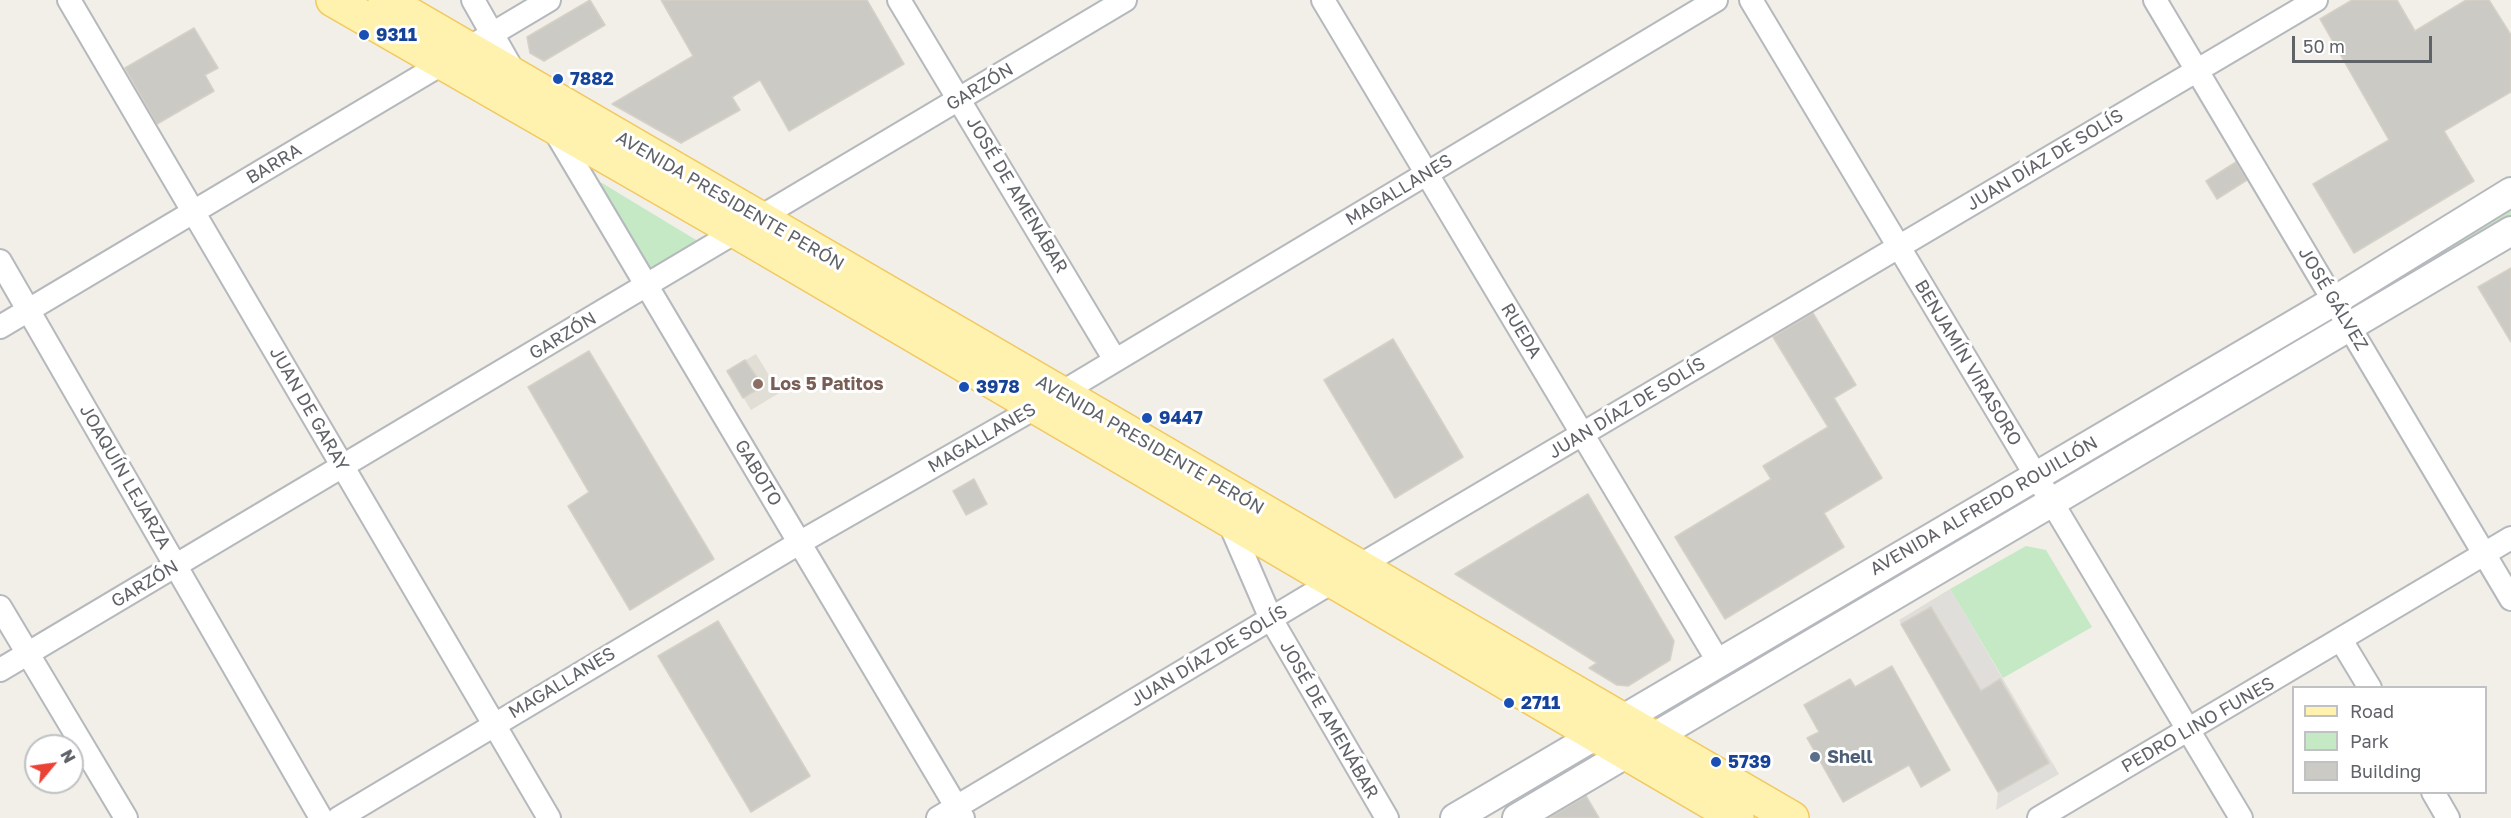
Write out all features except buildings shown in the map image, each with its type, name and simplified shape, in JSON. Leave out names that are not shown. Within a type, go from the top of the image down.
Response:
[{"type":"main road","name":"AVENIDA PRESIDENTE PERÓN","points":[[333,0],[468,49],[553,128],[749,225]]},
{"type":"main road","name":"AVENIDA PRESIDENTE PERÓN","points":[[385,0],[517,77],[749,225],[1607,727],[1792,818]]},
{"type":"main road","name":"AVENIDA PRESIDENTE PERÓN","points":[[1047,401],[1229,522],[1345,574]]},
{"type":"main road","name":"AVENIDA PRESIDENTE PERÓN","points":[[1640,745],[1737,818]]},
{"type":"street","name":"JUAN DE GARAY","points":[[69,0],[549,818]]},
{"type":"street","points":[[468,49],[473,0]]},
{"type":"street","name":"BARRA","points":[[0,327],[549,0]]},
{"type":"street","name":"JOSÉ DE AMENÁBAR","points":[[899,0],[1115,360]]},
{"type":"street","name":"GARZÓN","points":[[0,670],[1125,0]]},
{"type":"street","name":"RUEDA","points":[[1323,0],[1719,662]]},
{"type":"street","name":"MAGALLANES","points":[[339,818],[799,543],[1047,401],[1716,0]]},
{"type":"street","name":"BENJAMÍN VIRASORO","points":[[1751,0],[2241,818]]},
{"type":"street","name":"JOSÉ GÁLVEZ","points":[[2155,0],[2511,599]]},
{"type":"street","name":"JUAN DÍAZ DE SOLÍS","points":[[953,814],[1345,574],[2316,0]]},
{"type":"street","name":"GABOTO","points":[[553,128],[799,543],[953,814]]},
{"type":"street","name":"AVENIDA ALFREDO ROUILLÓN","points":[[1455,818],[2334,301],[2511,192]]},
{"type":"street","name":"AVENIDA ALFREDO ROUILLÓN","points":[[1517,818],[2511,231]]},
{"type":"street","name":"JOAQUÍN LEJARZA","points":[[0,261],[321,818]]},
{"type":"street","name":"JOSÉ DE AMENÁBAR","points":[[1229,522],[1271,619],[1387,818]]},
{"type":"street","name":"PEDRO LINO FUNES","points":[[2038,818],[2189,731],[2511,538]]},
{"type":"street","points":[[0,607],[126,818]]},
{"type":"street","points":[[2342,640],[2369,686]]},
{"type":"street","points":[[2434,794],[2448,818]]},
{"type":"shaded area","name":"Los 5 Patitos","points":[[756,354],[770,377],[775,375],[784,390],[751,410],[727,371]]},
{"type":"shaded area","points":[[1950,589],[2059,774],[1996,810],[1998,792],[1899,620]]},
{"type":"green space","points":[[599,183],[602,183],[701,243],[648,274]]},
{"type":"green space","points":[[2511,204],[2511,218],[2383,294],[2377,284]]},
{"type":"green space","points":[[2007,504],[2013,514],[1680,713],[1674,703]]},
{"type":"green space","points":[[2026,546],[2046,550],[2092,627],[2003,678],[1950,589]]},
{"type":"place","name":"9311","points":[[364,35]]},
{"type":"place","name":"7882","points":[[558,79]]},
{"type":"place","name":"Los 5 Patitos","points":[[758,384]]},
{"type":"place","name":"3978","points":[[964,387]]},
{"type":"place","name":"9447","points":[[1147,418]]},
{"type":"place","name":"2711","points":[[1509,703]]},
{"type":"place","name":"Shell","points":[[1815,757]]},
{"type":"place","name":"5739","points":[[1716,762]]}]
